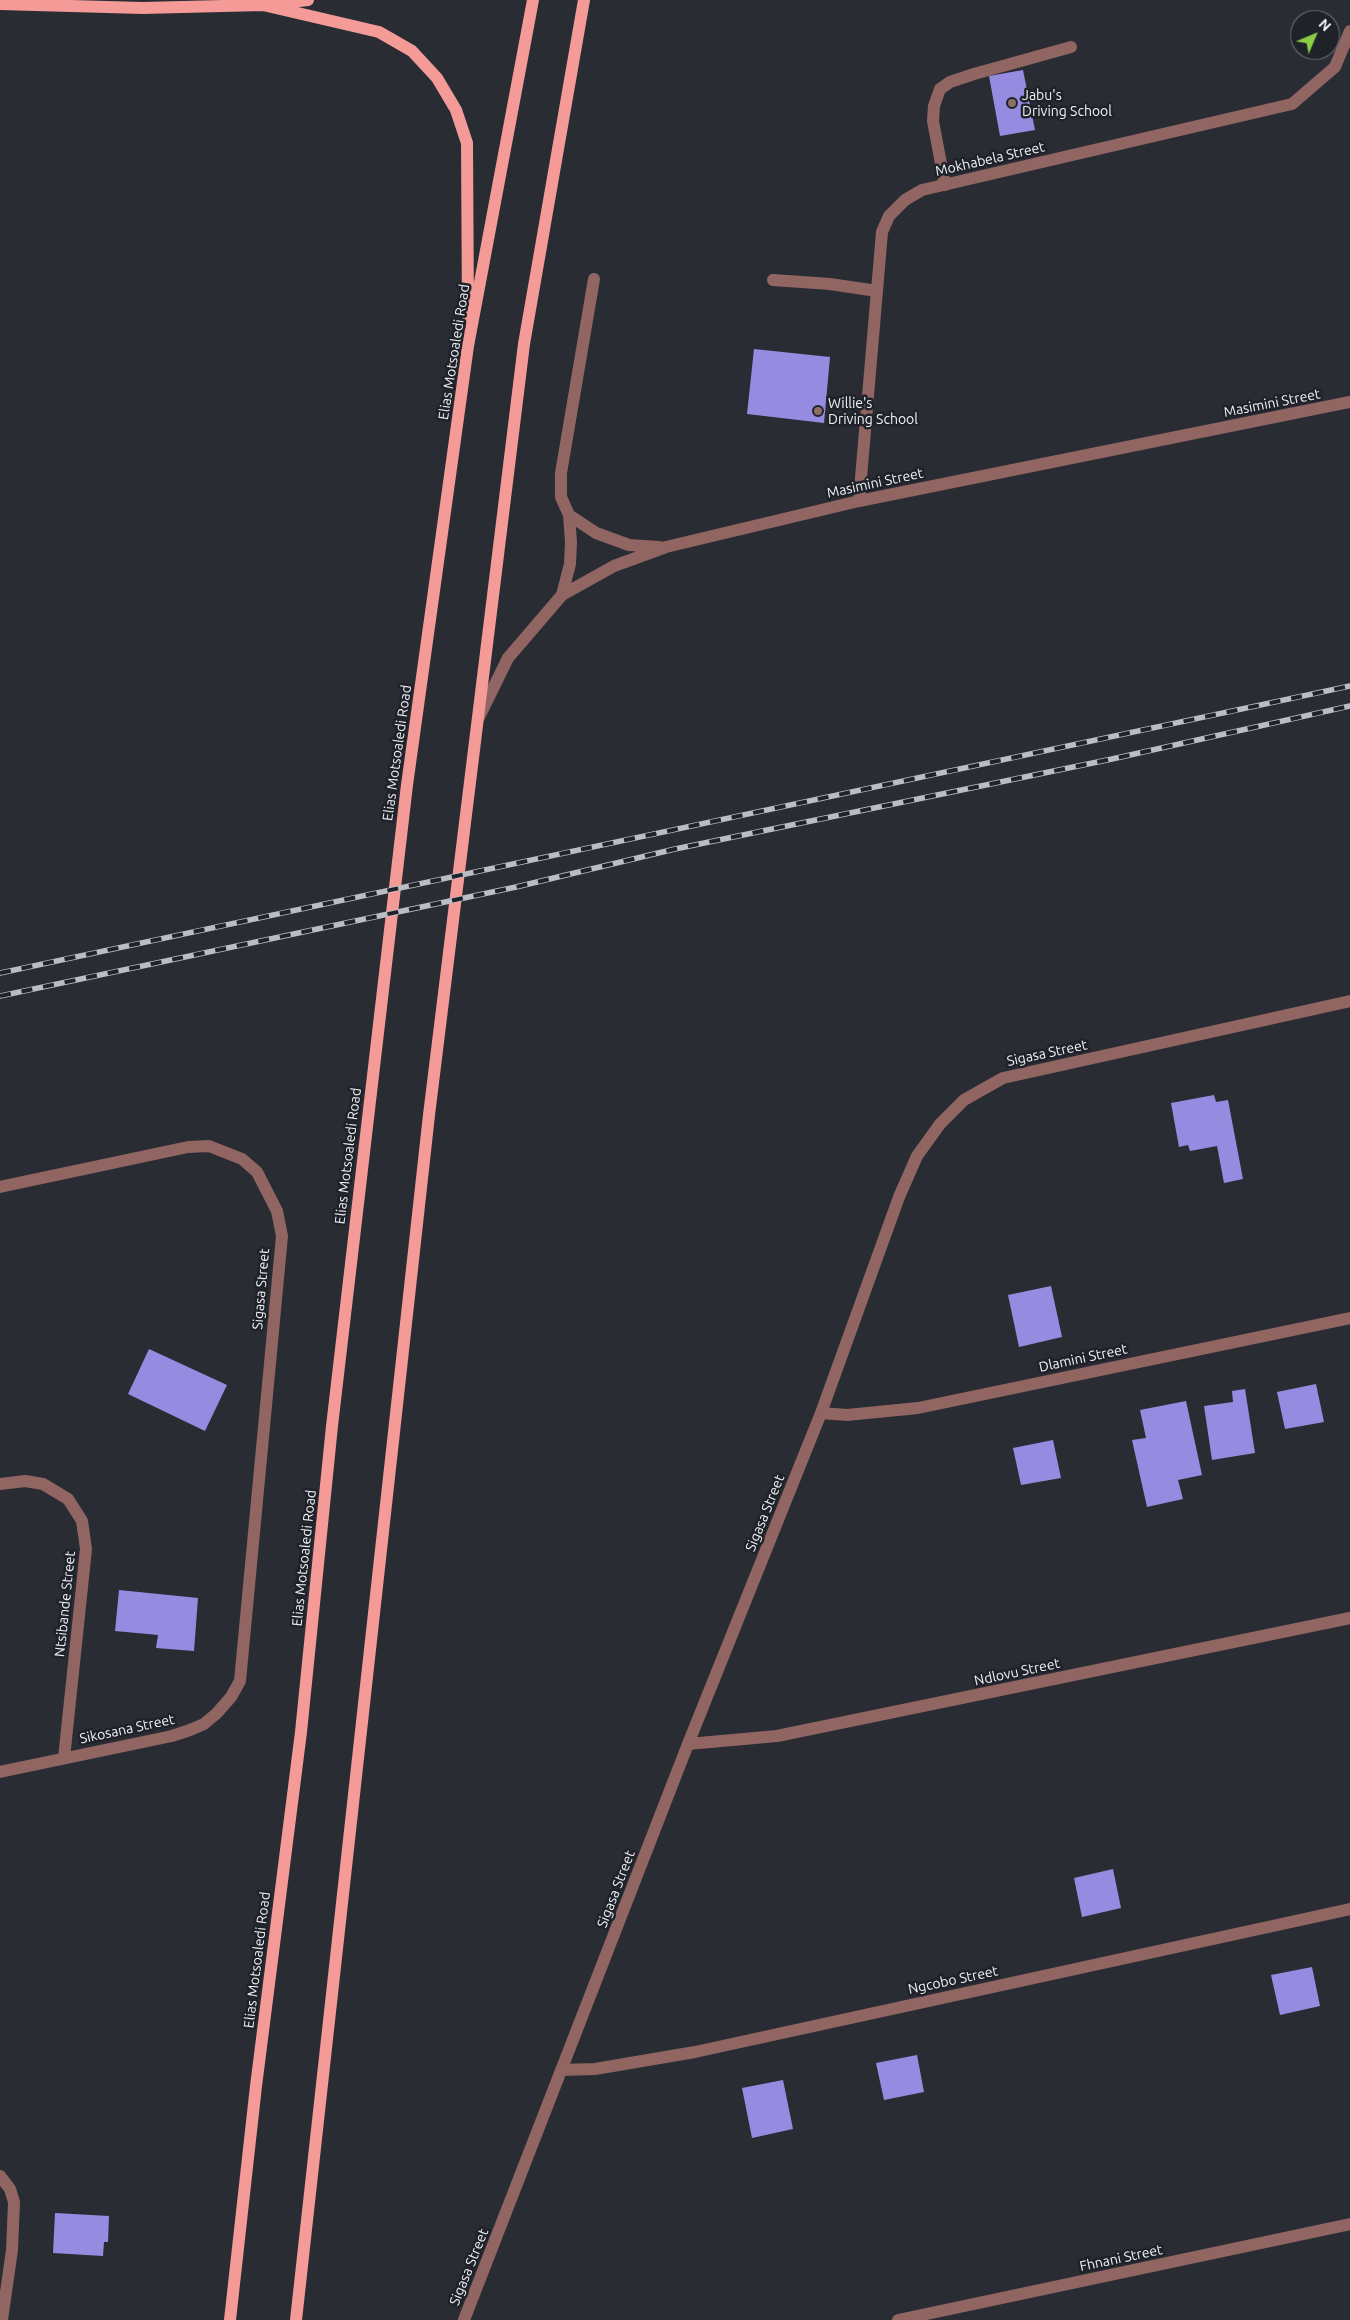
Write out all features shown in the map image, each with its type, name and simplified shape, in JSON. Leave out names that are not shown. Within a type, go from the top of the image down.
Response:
[{"type":"main road","points":[[0,4],[142,8],[263,5],[308,0]]},
{"type":"main road","name":"Elias Motsoaledi Road","points":[[230,2320],[256,2086],[301,1732],[332,1426],[407,786],[468,346],[533,0]]},
{"type":"main road","points":[[296,2320],[428,1115],[479,718],[524,344],[584,0]]},
{"type":"main road","points":[[263,5],[379,32],[412,51],[437,78],[456,110],[467,143],[468,346]]},
{"type":"street","name":"Mokhabela Street","points":[[859,501],[882,232],[889,216],[905,200],[922,190],[1292,104],[1336,67],[1350,32]]},
{"type":"street","points":[[945,185],[933,121],[934,106],[940,89],[950,82],[974,74],[1071,47]]},
{"type":"street","points":[[562,595],[570,564],[570,515],[561,497],[561,474],[594,279]]},
{"type":"street","points":[[773,280],[830,284],[877,291]]},
{"type":"street","name":"Masimini Street","points":[[479,718],[508,658],[562,595],[614,566],[666,547],[859,501],[1350,402]]},
{"type":"street","points":[[570,515],[596,533],[629,545],[666,547]]},
{"type":"street","name":"Sigasa Street","points":[[464,2320],[688,1744],[821,1413],[899,1197],[917,1156],[940,1124],[964,1100],[1002,1078],[1350,1001]]},
{"type":"street","name":"Sigasa Street","points":[[0,1187],[188,1147],[210,1146],[242,1159],[257,1172],[268,1191],[277,1211],[282,1236],[240,1681]]},
{"type":"street","name":"Dlamini Street","points":[[821,1413],[847,1415],[918,1408],[1350,1318]]},
{"type":"street","name":"Ntsibande Street","points":[[0,1484],[25,1481],[43,1484],[68,1500],[82,1521],[86,1549],[64,1758]]},
{"type":"street","name":"Ndlovu Street","points":[[688,1744],[786,1734],[1350,1618]]},
{"type":"street","name":"Sikosana Street","points":[[0,1772],[172,1736],[190,1730],[204,1724],[217,1713],[231,1698],[240,1681]]},
{"type":"street","name":"Ngcobo Street","points":[[561,2070],[595,2069],[695,2052],[1350,1909]]},
{"type":"street","points":[[0,2176],[10,2189],[14,2202],[12,2250],[2,2320]]},
{"type":"street","name":"Fhnani Street","points":[[898,2320],[1350,2224]]},
{"type":"building","name":"Jabu's Driving School","points":[[1023,70],[1035,130],[1000,136],[989,76]]},
{"type":"building","points":[[754,349],[830,357],[824,423],[747,414]]},
{"type":"building","points":[[1214,1095],[1216,1102],[1228,1100],[1243,1179],[1224,1183],[1217,1146],[1190,1151],[1188,1145],[1179,1147],[1171,1103]]},
{"type":"building","points":[[1051,1286],[1062,1337],[1019,1347],[1008,1295]]},
{"type":"building","points":[[149,1349],[227,1385],[205,1431],[128,1394]]},
{"type":"building","points":[[1316,1384],[1324,1422],[1285,1429],[1277,1392]]},
{"type":"building","points":[[1245,1389],[1255,1453],[1212,1460],[1204,1406],[1233,1402],[1232,1391]]},
{"type":"building","points":[[1186,1401],[1202,1475],[1178,1480],[1183,1499],[1147,1507],[1132,1440],[1146,1438],[1140,1410]]},
{"type":"building","points":[[1053,1440],[1061,1478],[1021,1485],[1013,1448]]},
{"type":"building","points":[[119,1590],[198,1598],[194,1651],[156,1648],[158,1635],[115,1631]]},
{"type":"building","points":[[1113,1869],[1121,1908],[1082,1917],[1074,1878]]},
{"type":"building","points":[[1312,1967],[1320,2006],[1280,2015],[1271,1975]]},
{"type":"building","points":[[917,2055],[924,2092],[884,2100],[876,2063]]},
{"type":"building","points":[[783,2080],[793,2129],[752,2138],[742,2088]]},
{"type":"building","points":[[55,2213],[109,2216],[108,2242],[104,2242],[103,2256],[53,2253]]},
{"type":"railway","points":[[0,973],[1350,686]]},
{"type":"railway","points":[[0,996],[516,887],[675,849],[1112,759],[1350,706]]},
{"type":"place","name":"Jabu's Driving School","points":[[1012,103]]},
{"type":"place","name":"Willie's Driving School","points":[[818,411]]}]
